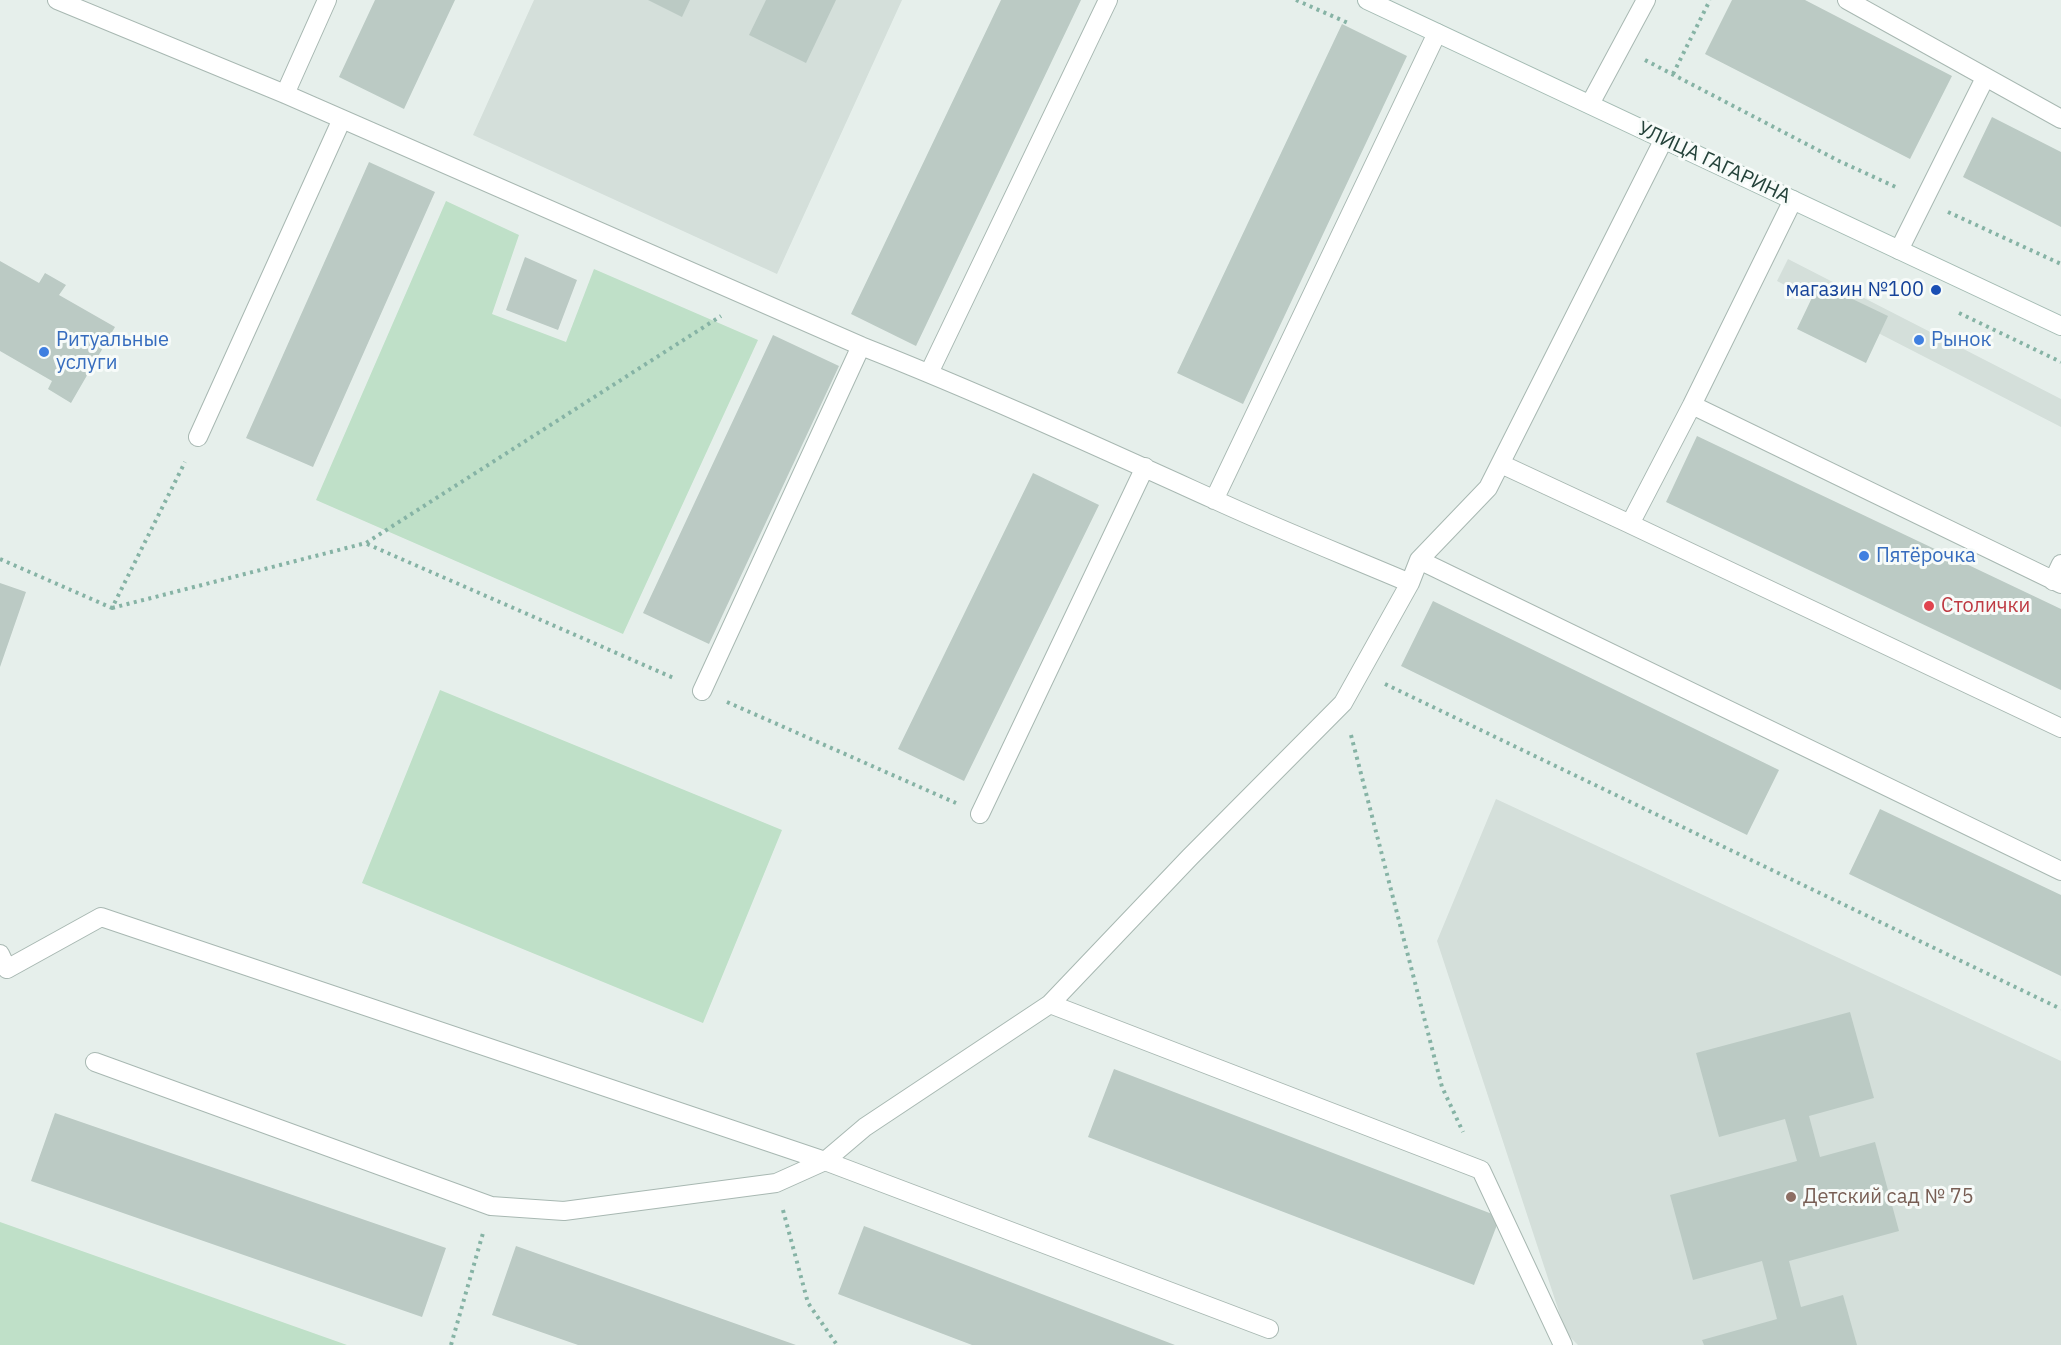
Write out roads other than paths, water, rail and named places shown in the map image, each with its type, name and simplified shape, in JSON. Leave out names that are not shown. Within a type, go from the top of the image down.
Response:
[{"type":"main road","points":[[285,94],[327,0]]},
{"type":"main road","points":[[929,373],[1108,0]]},
{"type":"main road","name":"УЛИЦА ГАГАРИНА","points":[[1367,0],[2061,326]]},
{"type":"main road","points":[[1590,104],[1646,0]]},
{"type":"main road","points":[[1848,0],[2061,119]]},
{"type":"main road","points":[[64,1],[285,94],[861,346],[929,373],[1145,467],[1214,500],[1410,583]]},
{"type":"main road","points":[[1214,500],[1437,33]]},
{"type":"main road","points":[[1899,250],[1985,78]]},
{"type":"main road","points":[[198,437],[342,119]]},
{"type":"main road","points":[[95,1062],[491,1206],[564,1211],[776,1183],[825,1161],[864,1127],[1050,1004],[1190,857],[1343,703],[1410,583],[1419,560],[1488,488],[1664,140]]},
{"type":"main road","points":[[1630,524],[1692,405],[1793,200]]},
{"type":"main road","points":[[702,691],[861,346]]},
{"type":"main road","points":[[1692,405],[2058,576]]},
{"type":"main road","points":[[1501,464],[2061,728]]},
{"type":"main road","points":[[980,814],[1145,467]]},
{"type":"main road","points":[[1419,560],[2061,872]]},
{"type":"main road","points":[[0,954],[7,969],[101,917],[825,1161],[1269,1329]]},
{"type":"main road","points":[[1050,1004],[1481,1170],[1563,1345]]},
{"type":"place","name":"магазин №100","points":[[1936,290]]},
{"type":"place","name":"Рынок","points":[[1919,340]]},
{"type":"place","name":"Ритуальные услуги","points":[[44,352]]},
{"type":"place","name":"Пятёрочка","points":[[1864,556]]},
{"type":"place","name":"Столички","points":[[1929,606]]},
{"type":"place","name":"Детский сад № 75","points":[[1791,1197]]}]
